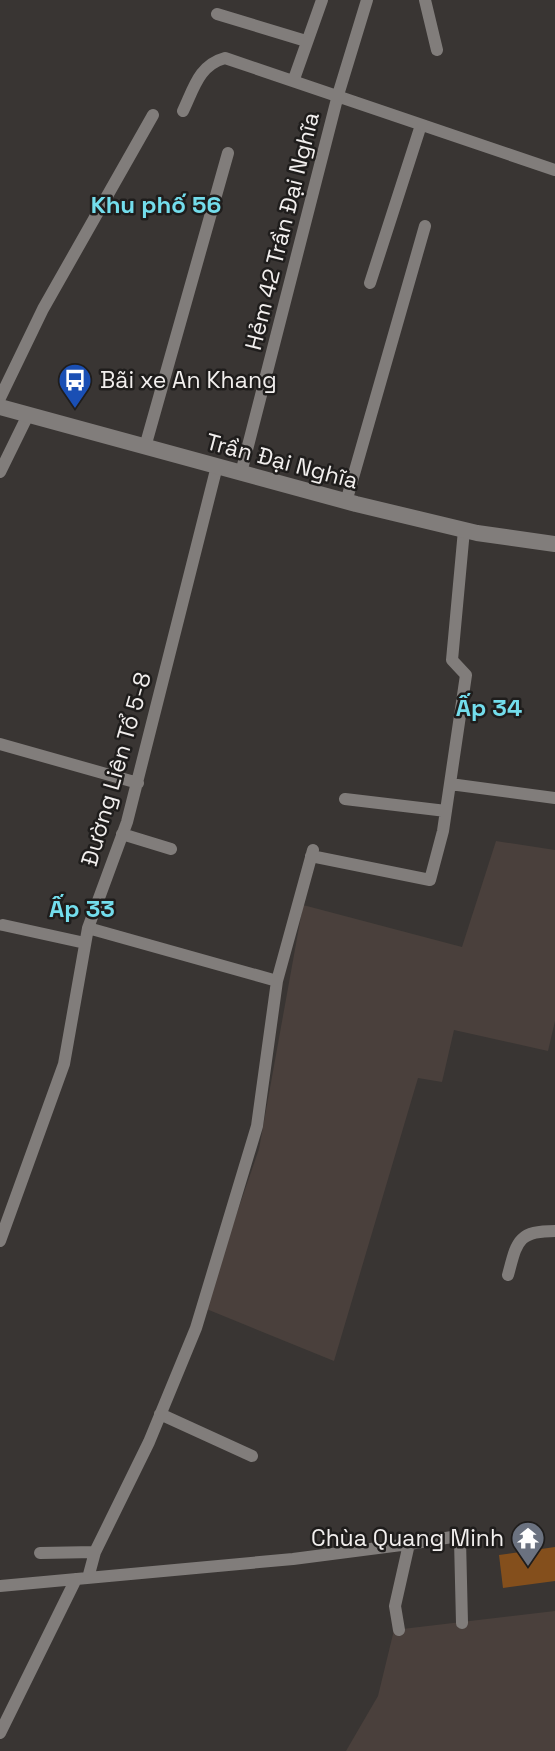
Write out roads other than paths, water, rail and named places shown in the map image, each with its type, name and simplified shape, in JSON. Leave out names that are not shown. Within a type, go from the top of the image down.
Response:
[{"type":"main road","name":"Trần Đại Nghĩa","points":[[0,407],[346,502],[464,530],[555,544]]},
{"type":"street","points":[[294,79],[322,0]]},
{"type":"street","name":"Hẻm 42 Trần Đại Nghĩa","points":[[241,472],[338,95],[367,0]]},
{"type":"street","points":[[425,0],[437,50]]},
{"type":"street","points":[[218,14],[306,41]]},
{"type":"street","points":[[183,111],[202,70],[225,58],[294,79],[555,170]]},
{"type":"street","points":[[0,398],[43,309],[153,115]]},
{"type":"street","points":[[370,283],[421,125]]},
{"type":"street","points":[[145,447],[228,153]]},
{"type":"street","points":[[346,502],[425,226]]},
{"type":"street","points":[[0,472],[28,415]]},
{"type":"street","name":"Đường Liên Tổ 5-8","points":[[0,1241],[64,1064],[88,928],[138,783],[218,467]]},
{"type":"street","points":[[0,1734],[82,1578],[160,1414],[196,1328],[257,1126],[276,981],[312,853],[430,880],[446,811],[466,675],[452,660],[464,530]]},
{"type":"street","points":[[0,744],[138,783]]},
{"type":"street","points":[[450,784],[555,797]]},
{"type":"street","points":[[345,799],[446,811]]},
{"type":"street","points":[[122,834],[171,849]]},
{"type":"street","points":[[3,925],[85,943]]},
{"type":"street","points":[[88,928],[276,981]]},
{"type":"street","points":[[508,1275],[519,1240],[530,1232],[555,1231]]},
{"type":"street","points":[[160,1414],[252,1456]]},
{"type":"street","points":[[0,1586],[293,1559],[452,1537],[460,1540],[462,1623]]},
{"type":"street","points":[[399,1630],[395,1606],[408,1544]]},
{"type":"street","points":[[40,1553],[94,1552]]},
{"type":"place","name":"Bãi xe An Khang","points":[[75,410]]},
{"type":"place","name":"Chùa Quang Minh","points":[[528,1568]]},
{"type":"district","name":"Khu phố 56","points":[[156,204]]},
{"type":"district","name":"Ấp 34","points":[[489,707]]},
{"type":"district","name":"Ấp 33","points":[[82,908]]}]
